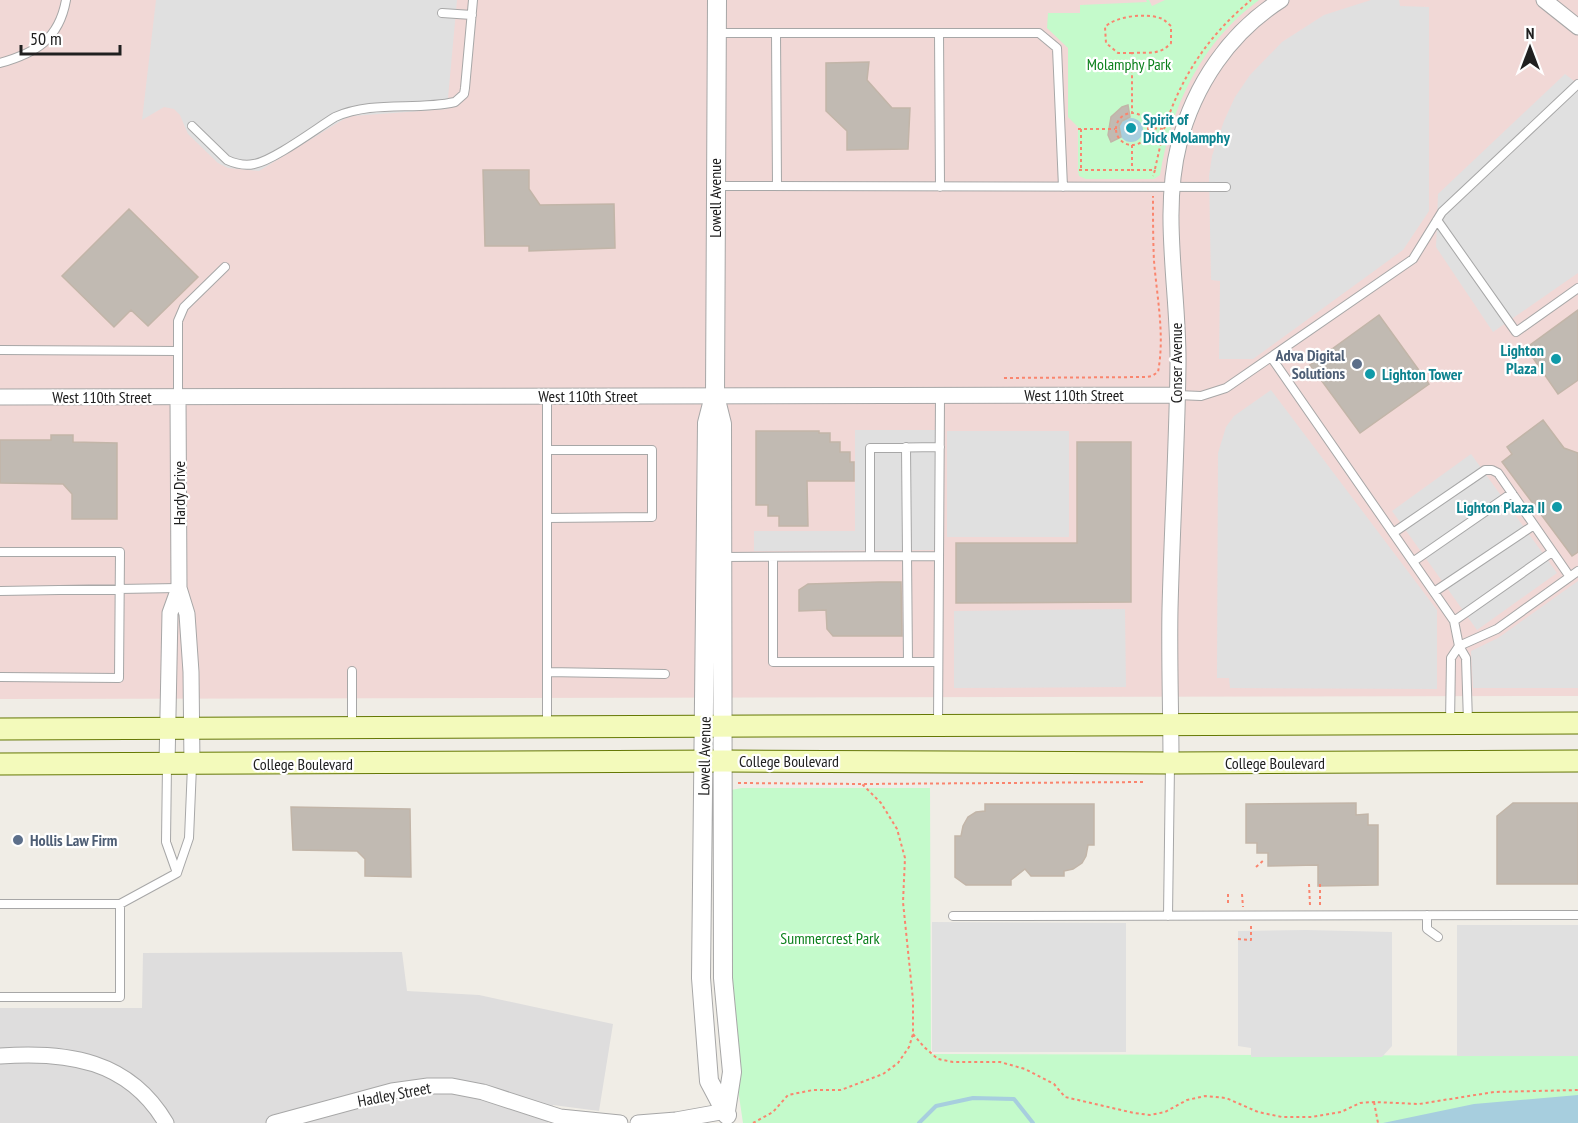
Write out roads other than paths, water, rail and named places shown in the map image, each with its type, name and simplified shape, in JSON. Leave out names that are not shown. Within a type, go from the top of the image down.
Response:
[{"type":"main road","points":[[0,729],[1578,723]]},
{"type":"main road","name":"College Boulevard","points":[[0,764],[713,761],[1171,763],[1576,759]]},
{"type":"street","name":"Lowell Avenue","points":[[714,726],[707,423],[714,396],[717,0]]},
{"type":"street","name":"Conser Avenue","points":[[1171,763],[1170,611],[1178,364],[1173,268],[1173,187],[1179,144],[1188,114],[1203,83],[1221,55],[1243,30],[1281,0]]},
{"type":"street","points":[[1544,0],[1578,27]]},
{"type":"street","name":"West 110th Street","points":[[0,397],[1177,395]]},
{"type":"street","name":"Lowell Avenue","points":[[714,396],[722,424],[722,557],[701,978],[708,1081],[727,1117]]},
{"type":"street","name":"Hardy Drive","points":[[178,397],[179,588],[187,614],[192,764]]},
{"type":"street","name":"Hardy Drive","points":[[167,764],[170,613],[179,588]]},
{"type":"street","points":[[0,1056],[31,1053],[60,1055],[94,1064],[113,1072],[134,1086],[152,1103],[166,1123]]},
{"type":"street","name":"Hadley Street","points":[[274,1123],[392,1091],[428,1086],[452,1086],[483,1092],[563,1120],[620,1123]]},
{"type":"street","points":[[639,1123],[727,1117]]},
{"type":"lane","points":[[0,63],[30,53],[43,45],[55,30],[64,13],[66,0]]},
{"type":"lane","points":[[192,126],[227,160],[249,165],[266,160],[347,111],[371,106],[455,102],[464,94],[473,0]]},
{"type":"lane","points":[[442,12],[472,15]]},
{"type":"lane","points":[[716,33],[1039,33],[1057,48],[1063,187]]},
{"type":"lane","points":[[776,33],[777,186]]},
{"type":"lane","points":[[939,33],[940,187]]},
{"type":"lane","points":[[1177,395],[1201,396],[1226,388],[1413,259],[1442,212],[1578,84]]},
{"type":"lane","points":[[715,186],[1226,187]]},
{"type":"lane","points":[[1437,220],[1515,332],[1578,288]]},
{"type":"lane","points":[[178,397],[178,321],[184,307],[225,267]]},
{"type":"lane","points":[[0,350],[178,351]]},
{"type":"lane","points":[[1272,357],[1454,621],[1459,646],[1466,658],[1459,723]]},
{"type":"lane","points":[[547,396],[547,727]]},
{"type":"lane","points":[[938,726],[940,396]]},
{"type":"lane","points":[[906,447],[908,662]]},
{"type":"lane","points":[[870,556],[870,448],[940,447]]},
{"type":"lane","points":[[547,450],[652,450],[652,517],[547,518]]},
{"type":"lane","points":[[1394,533],[1485,470],[1492,470],[1498,473],[1570,577]]},
{"type":"lane","points":[[1414,561],[1512,493]]},
{"type":"lane","points":[[1434,592],[1534,525]]},
{"type":"lane","points":[[0,552],[120,552],[121,590],[119,678],[0,677]]},
{"type":"lane","points":[[1454,621],[1552,552]]},
{"type":"lane","points":[[722,557],[939,556]]},
{"type":"lane","points":[[773,557],[773,662],[939,662]]},
{"type":"lane","points":[[1459,723],[1451,658],[1459,646],[1497,629],[1578,571]]},
{"type":"lane","points":[[0,591],[179,588]]},
{"type":"lane","points":[[352,671],[352,728]]},
{"type":"lane","points":[[547,672],[665,674]]},
{"type":"lane","points":[[1168,916],[1171,763]]},
{"type":"lane","points":[[167,764],[166,842],[177,873]]},
{"type":"lane","points":[[0,904],[120,904],[177,873],[189,838],[192,764]]},
{"type":"lane","points":[[0,998],[120,997],[120,904]]},
{"type":"lane","points":[[1426,915],[1426,929],[1438,937]]},
{"type":"lane","points":[[953,916],[1578,915]]},
{"type":"water","points":[[1131,118],[1136,119],[1142,125],[1142,135],[1136,141],[1131,142],[1126,141],[1120,135],[1119,130],[1120,125],[1126,119]]},
{"type":"water","points":[[1578,1095],[1578,1123],[1383,1123],[1474,1104]]},
{"type":"waterway","points":[[919,1123],[936,1106],[973,1098],[1014,1099],[1033,1123]]},
{"type":"place","name":"Spirit of Dick Molamphy","points":[[1131,128]]},
{"type":"place","name":"Lighton Plaza I","points":[[1556,359]]},
{"type":"place","name":"Adva Digital Solutions","points":[[1357,364]]},
{"type":"place","name":"Lighton Tower","points":[[1370,374]]},
{"type":"place","name":"Lighton Plaza II","points":[[1557,507]]},
{"type":"place","name":"Hollis Law Firm","points":[[18,840]]},
{"type":"park label","name":"Molamphy Park","points":[[1129,64]]},
{"type":"park label","name":"Summercrest Park","points":[[830,938]]}]
